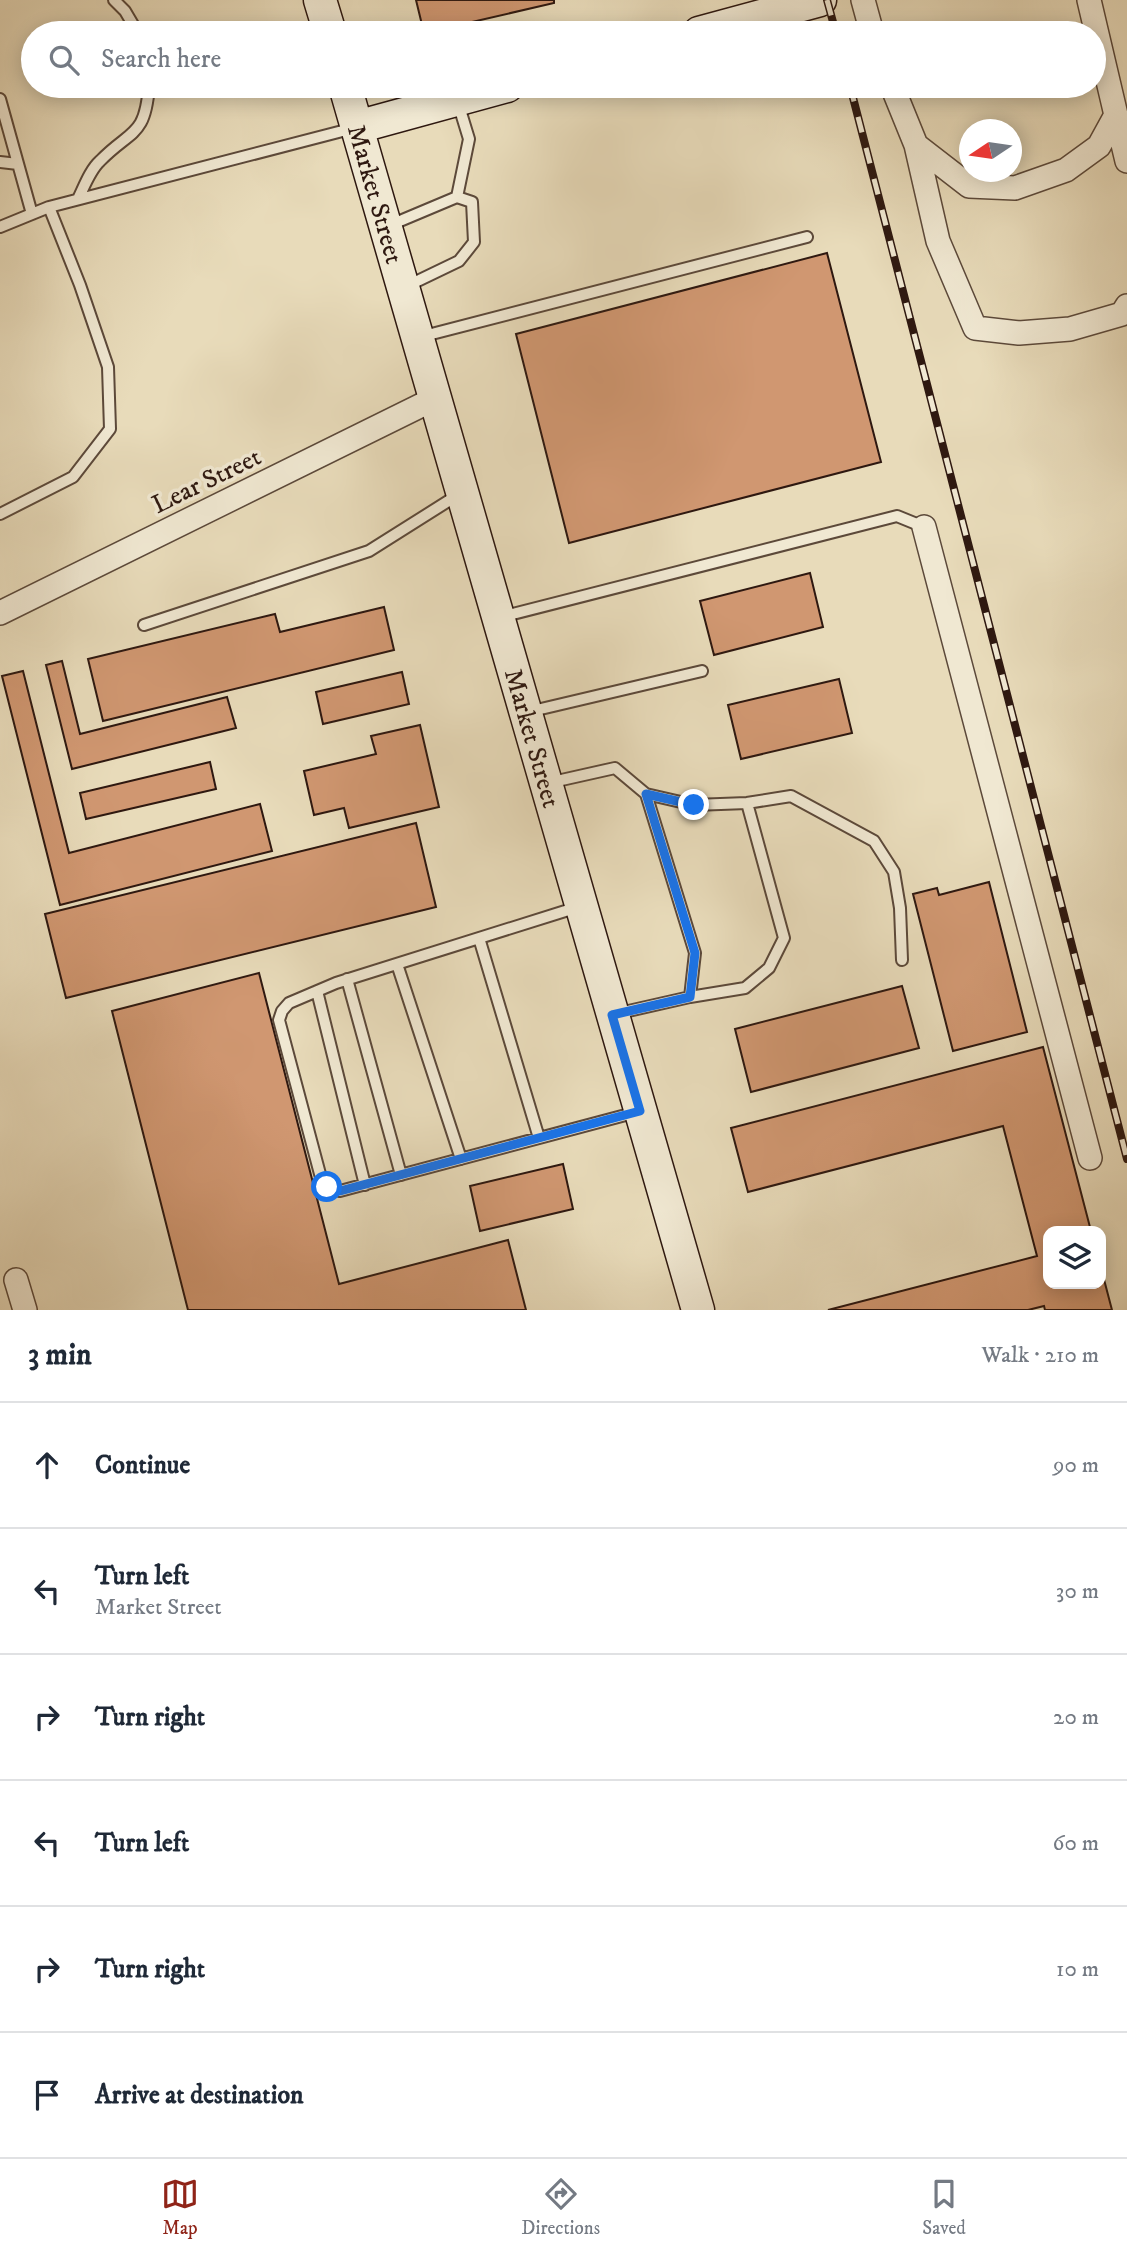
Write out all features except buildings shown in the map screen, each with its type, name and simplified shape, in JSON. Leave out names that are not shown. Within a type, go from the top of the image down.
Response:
[{"type":"main road","points":[[320,0],[326,21]]},
{"type":"main road","points":[[743,21],[820,0]]},
{"type":"main road","name":"Market Street","points":[[349,98],[416,338],[528,712],[545,784],[698,1310]]},
{"type":"main road","points":[[357,127],[464,98]]},
{"type":"street","points":[[863,0],[869,21]]},
{"type":"street","points":[[1089,0],[1094,21]]},
{"type":"street","points":[[1106,72],[1127,161]]},
{"type":"street","points":[[897,98],[916,145],[938,241],[975,328],[1019,333],[1070,329],[1122,314],[1127,306]]},
{"type":"street","points":[[916,145],[969,186],[1015,188],[1066,170],[1099,146],[1116,115]]},
{"type":"street","name":"Lear Street","points":[[0,613],[436,398]]},
{"type":"street","points":[[924,527],[1090,1158]]},
{"type":"street","points":[[16,1280],[25,1310]]},
{"type":"lane","points":[[114,0],[131,21]]},
{"type":"lane","points":[[78,199],[98,162],[143,122],[147,98]]},
{"type":"lane","points":[[0,99],[32,214]]},
{"type":"lane","points":[[457,100],[469,139],[457,197]]},
{"type":"lane","points":[[0,228],[50,207],[78,199],[357,127]]},
{"type":"lane","points":[[0,162],[18,164]]},
{"type":"lane","points":[[385,227],[457,197],[472,202],[474,242],[459,261],[402,288]]},
{"type":"lane","points":[[0,514],[73,477],[110,429],[108,367],[50,207]]},
{"type":"lane","points":[[416,338],[807,237]]},
{"type":"lane","points":[[144,625],[369,551],[463,492]]},
{"type":"lane","points":[[498,617],[897,516],[924,527]]},
{"type":"lane","points":[[528,712],[702,671]]},
{"type":"lane","points":[[545,784],[615,768],[646,794],[694,805],[747,803],[791,796],[874,841],[894,872],[900,908],[902,960]]},
{"type":"lane","points":[[646,794],[695,953],[690,997]]},
{"type":"lane","points":[[612,1015],[690,997],[745,988],[769,968],[784,938],[747,803]]},
{"type":"lane","points":[[581,906],[347,979],[289,1003],[279,1020],[320,1174],[327,1187],[340,1191],[640,1111]]},
{"type":"lane","points":[[479,938],[539,1138]]},
{"type":"lane","points":[[397,964],[461,1159]]},
{"type":"lane","points":[[347,979],[401,1175]]},
{"type":"lane","points":[[317,991],[365,1185]]},
{"type":"railway","points":[[827,0],[833,21]]},
{"type":"railway","points":[[853,98],[1127,1159]]},
{"type":"route","points":[[327,1187],[340,1191],[640,1111],[612,1015],[690,997],[695,953],[646,794],[694,805]]}]
